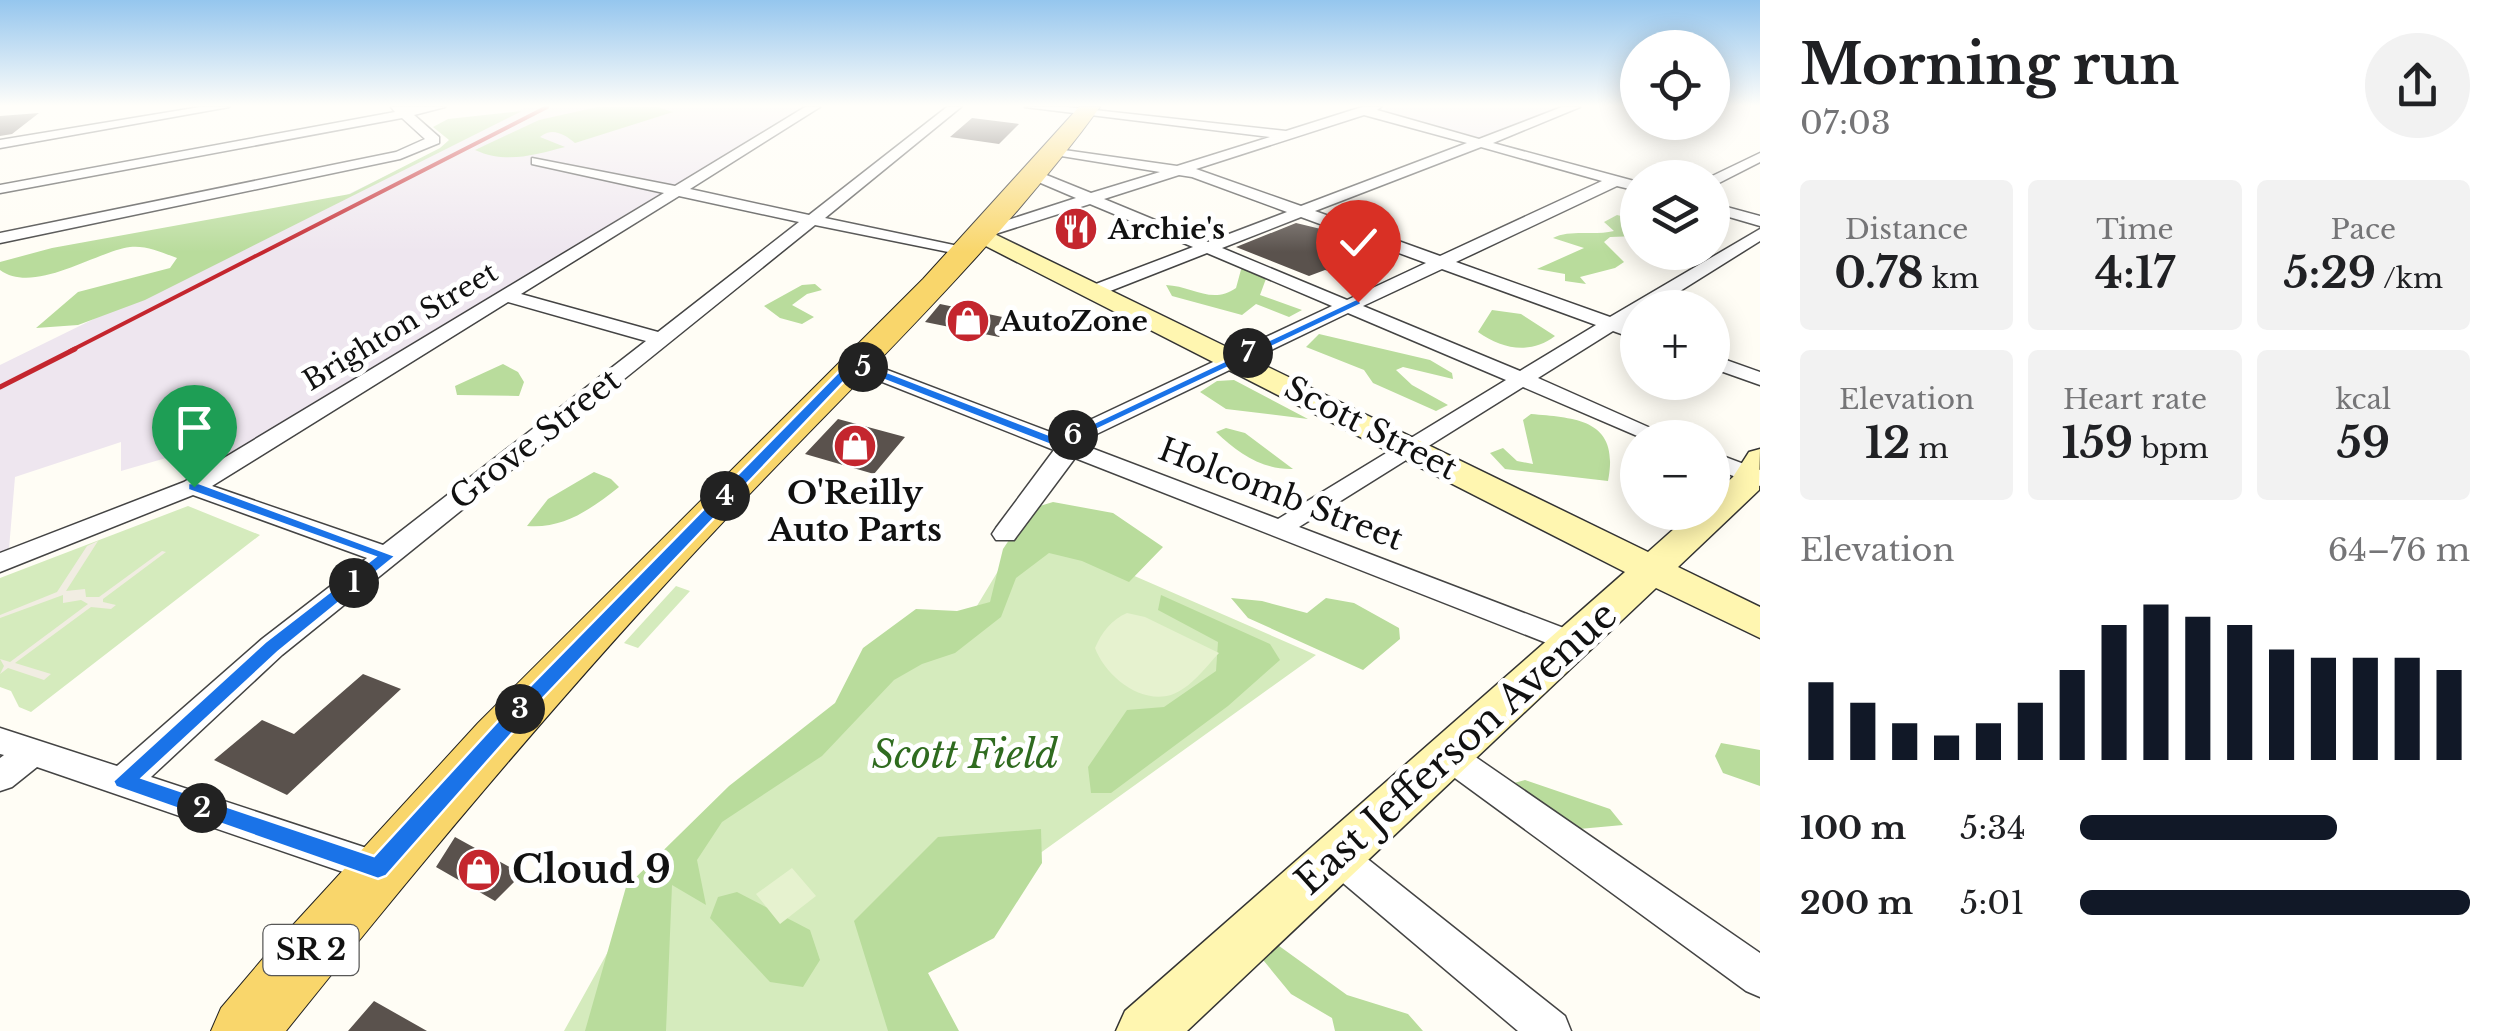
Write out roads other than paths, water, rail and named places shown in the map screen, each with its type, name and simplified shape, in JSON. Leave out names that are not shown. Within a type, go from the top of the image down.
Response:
[{"type":"main road","name":"SR 2","points":[[244,1031],[378,868],[537,691],[971,243],[1050,155]]},
{"type":"street","points":[[0,188],[169,155]]},
{"type":"street","points":[[0,238],[402,155]]},
{"type":"street","name":"Brighton Street","points":[[0,562],[194,487],[737,155]]},
{"type":"street","name":"Grove Street","points":[[124,781],[272,647],[895,155]]},
{"type":"street","points":[[537,161],[814,221],[971,243],[1225,155]]},
{"type":"street","points":[[1094,291],[1449,155]]},
{"type":"street","points":[[1523,155],[1620,182]]},
{"type":"street","points":[[1730,172],[1760,157]]},
{"type":"street","points":[[1045,163],[1181,169],[1620,328]]},
{"type":"street","points":[[1045,163],[1092,198],[1620,420]]},
{"type":"street","points":[[1005,534],[1066,455],[1068,438],[1615,181]]},
{"type":"street","points":[[1730,212],[1760,220]]},
{"type":"street","points":[[1668,290],[1760,234]]},
{"type":"street","name":"Scott Street","points":[[971,243],[1094,291],[1760,624]]},
{"type":"street","points":[[508,296],[662,339]]},
{"type":"street","points":[[1282,530],[1289,522],[1620,319]]},
{"type":"street","name":"Holcomb Street","points":[[854,364],[1572,642]]},
{"type":"street","points":[[1730,368],[1760,379]]},
{"type":"street","name":"East Jefferson Avenue","points":[[1145,1031],[1747,483],[1746,468]]},
{"type":"street","points":[[194,487],[388,556]]},
{"type":"street","points":[[0,741],[378,868]]},
{"type":"street","points":[[0,777],[33,751]]},
{"type":"street","points":[[1449,756],[1760,976]]},
{"type":"street","points":[[1338,856],[1550,1031]]},
{"type":"railway","points":[[70,351],[453,155]]},
{"type":"railway","points":[[0,387],[75,349]]},
{"type":"place","name":"Archie's","points":[[1076,229]]},
{"type":"place","name":"AutoZone","points":[[968,321]]},
{"type":"place","name":"O'Reilly Auto Parts","points":[[855,446]]},
{"type":"place","name":"Cloud 9","points":[[479,870]]},
{"type":"park label","name":"Scott Field","points":[[965,755]]}]
